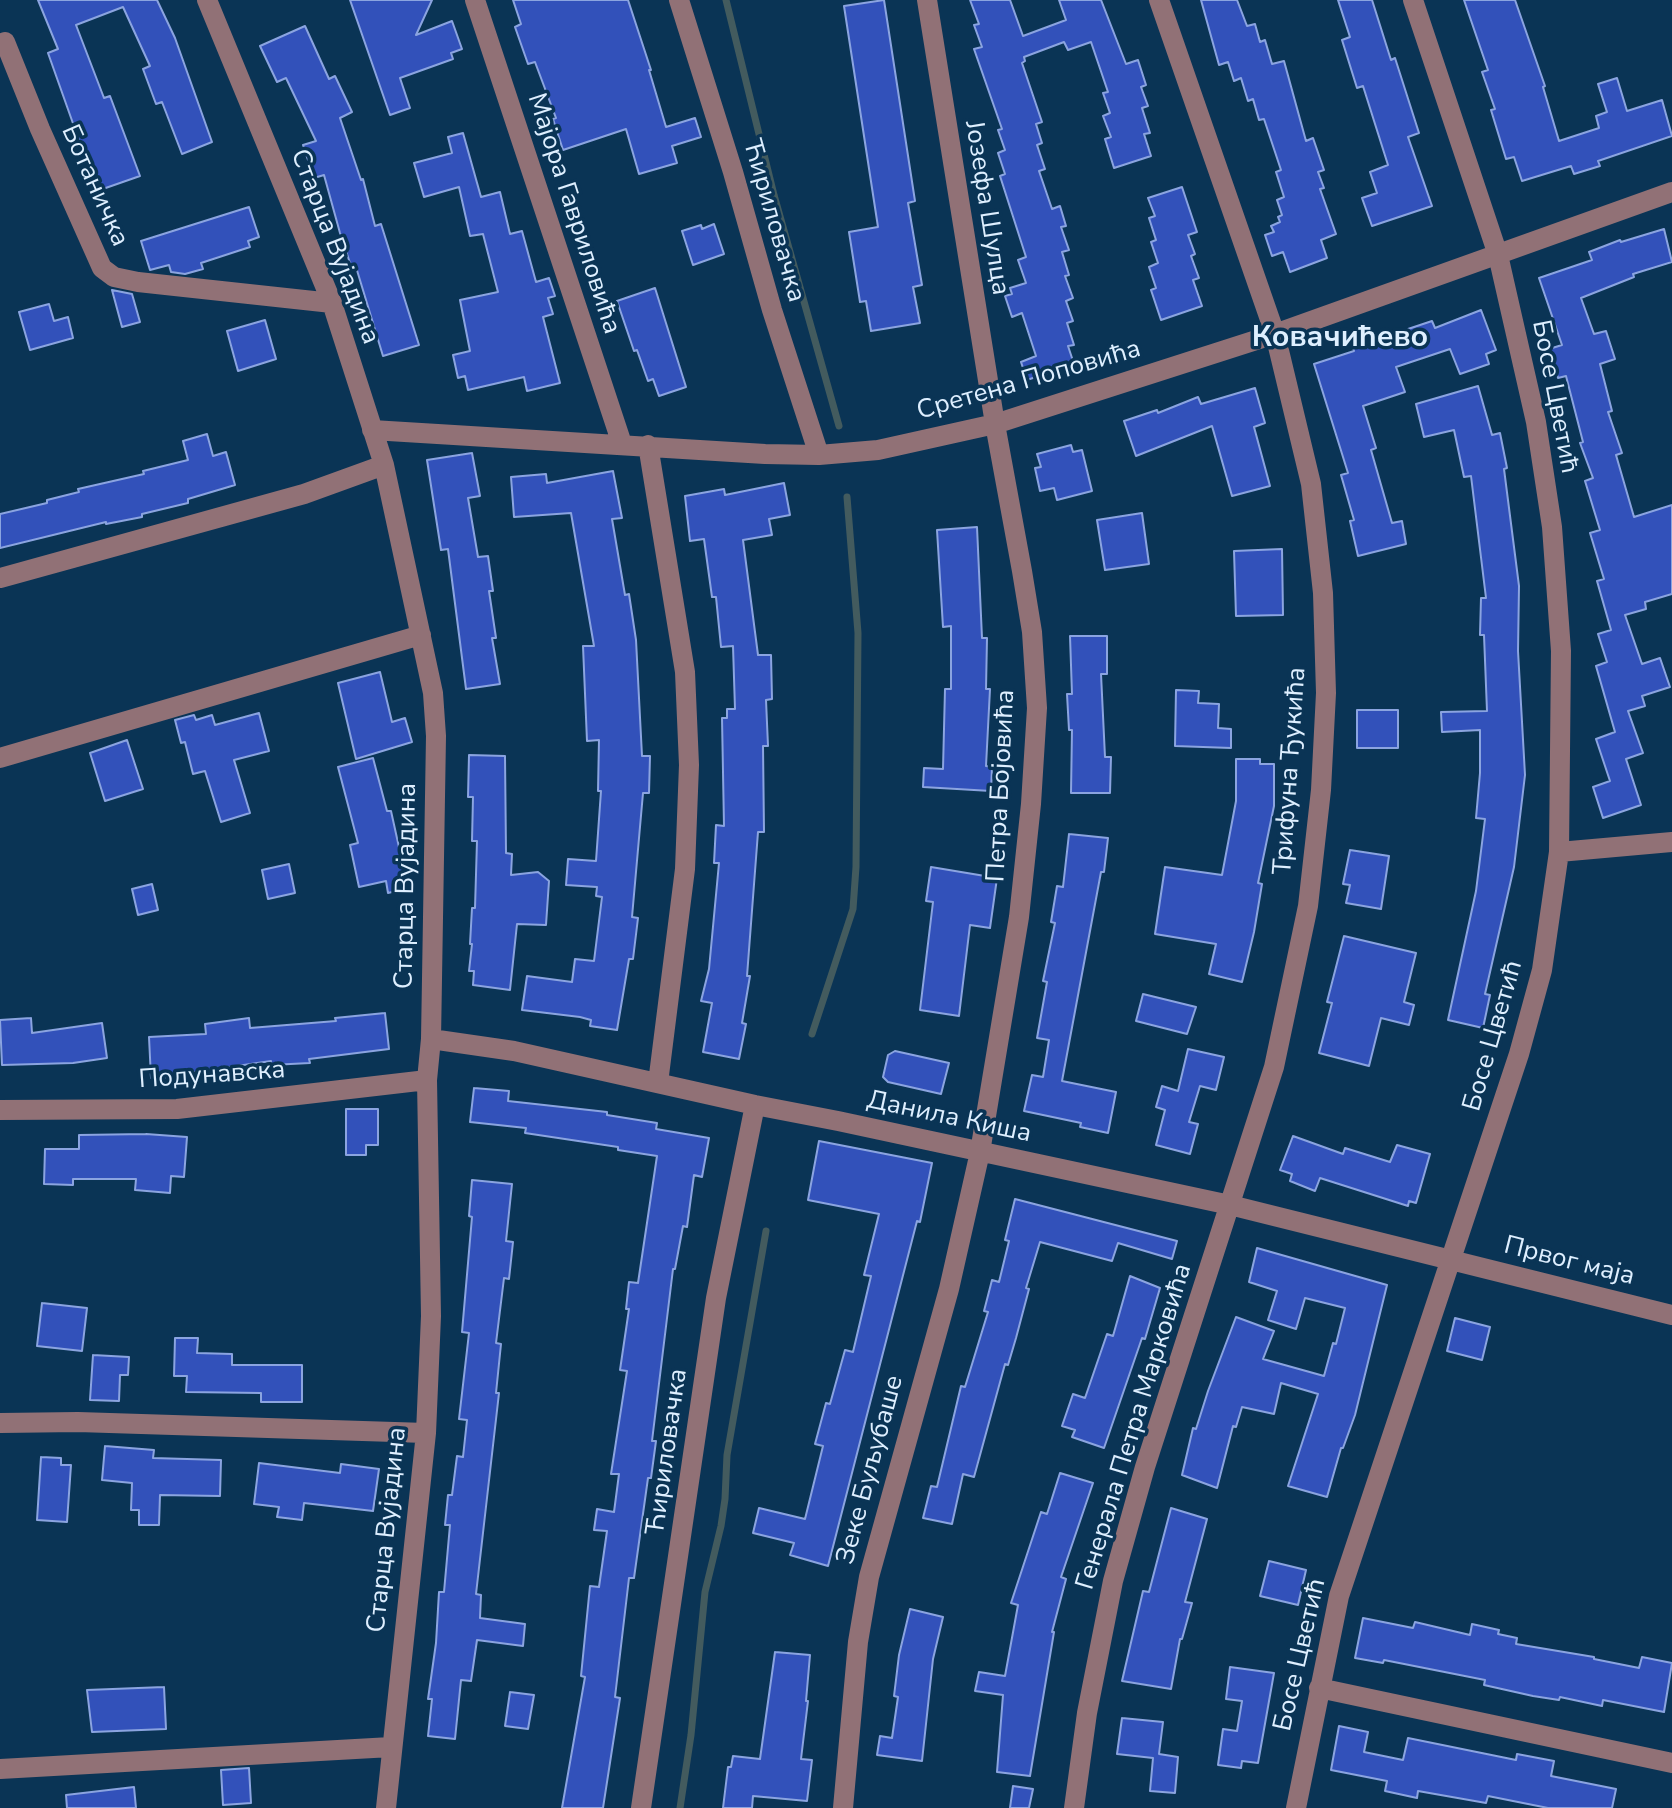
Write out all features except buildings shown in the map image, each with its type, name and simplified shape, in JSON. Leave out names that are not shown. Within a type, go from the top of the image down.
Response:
[{"type":"street","name":"Старца Вујадина","points":[[207,0],[332,303],[384,465],[433,693],[436,736],[431,1039],[427,1080],[432,1206],[431,1316],[426,1433],[386,1808]]},
{"type":"street","name":"Мајора Гавриловића","points":[[475,0],[622,444]]},
{"type":"street","name":"Ћириловачка","points":[[679,0],[819,455]]},
{"type":"street","name":"Јозефа Шулца","points":[[927,0],[995,424]]},
{"type":"street","name":"Трифуна Ђукића","points":[[1159,0],[1275,334],[1311,484],[1323,593],[1326,693],[1321,790],[1308,906],[1274,1067],[1230,1205]]},
{"type":"street","name":"Босе Цветић","points":[[1296,1808],[1339,1596],[1519,1054],[1538,984],[1559,852],[1561,651],[1552,527],[1536,422],[1498,255],[1413,0]]},
{"type":"street","name":"Ботаничка","points":[[5,42],[102,268],[114,277],[138,282],[332,303]]},
{"type":"street","name":"Сретена Поповића","points":[[372,430],[819,455],[878,450],[995,424],[1275,334],[1672,192]]},
{"type":"street","name":"Петра Бојовића","points":[[980,1152],[1019,917],[1037,708],[1032,632],[995,424]]},
{"type":"street","points":[[648,445],[685,672],[689,765],[685,869],[658,1083]]},
{"type":"street","points":[[0,578],[304,494],[384,465]]},
{"type":"street","points":[[0,758],[421,635]]},
{"type":"street","points":[[1559,852],[1672,842]]},
{"type":"street","name":"Данила Киша","points":[[431,1039],[514,1051],[1230,1205],[1453,1259]]},
{"type":"street","name":"Подунавска","points":[[0,1110],[177,1109],[427,1080]]},
{"type":"street","name":"Ћириловачка","points":[[641,1808],[716,1298],[755,1105]]},
{"type":"street","name":"Зеке Буљубаше","points":[[843,1808],[858,1642],[869,1577],[949,1289],[980,1152]]},
{"type":"street","name":"Генерала Петра Марковића","points":[[1074,1808],[1087,1713],[1113,1581],[1145,1467],[1230,1205]]},
{"type":"street","name":"Првог маја","points":[[1453,1259],[1672,1315]]},
{"type":"street","points":[[0,1423],[78,1422],[426,1433]]},
{"type":"street","points":[[1319,1688],[1672,1763]]},
{"type":"street","points":[[0,1769],[391,1747]]},
{"type":"waterway","points":[[726,0],[774,195],[839,426]]},
{"type":"waterway","points":[[812,1034],[853,909],[856,867],[858,633],[847,497]]},
{"type":"waterway","points":[[680,1808],[691,1735],[705,1592],[721,1526],[727,1455],[766,1231]]},
{"type":"district","name":"Ковачићево","points":[[1340,339]]}]
